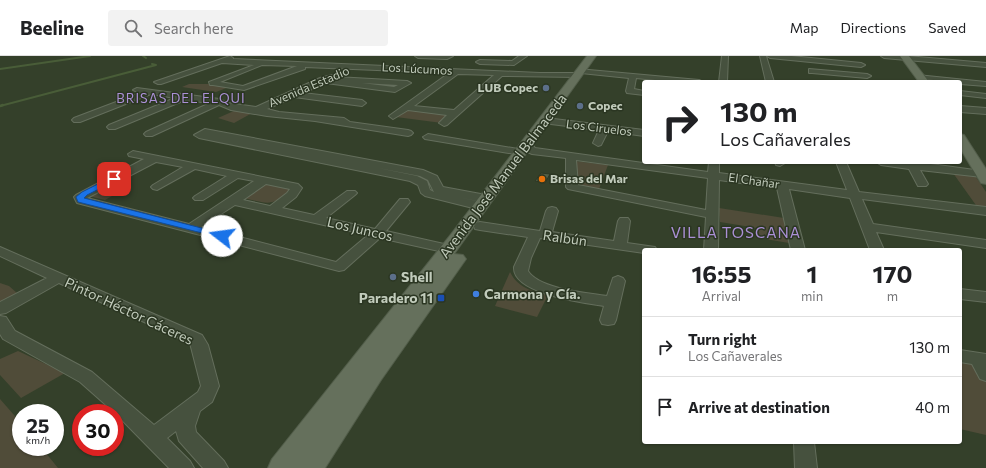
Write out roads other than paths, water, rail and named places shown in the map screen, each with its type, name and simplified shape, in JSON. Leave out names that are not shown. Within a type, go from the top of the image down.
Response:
[{"type":"main road","name":"Avenida José Manuel Balmaceda","points":[[282,468],[483,202],[527,149],[583,72],[600,56]]},
{"type":"main road","points":[[905,57],[922,80]]},
{"type":"main road","name":"Avenida José Manuel Balmaceda","points":[[310,468],[373,374],[480,226],[527,149],[554,122],[583,72]]},
{"type":"main road","points":[[962,141],[984,177]]},
{"type":"street","points":[[158,82],[236,56]]},
{"type":"street","points":[[283,56],[213,83],[244,88],[324,58]]},
{"type":"street","points":[[418,56],[450,56]]},
{"type":"street","points":[[486,56],[480,62],[514,63],[524,56]]},
{"type":"street","points":[[723,80],[725,56]]},
{"type":"street","points":[[763,56],[769,80]]},
{"type":"street","points":[[770,56],[807,58],[861,65]]},
{"type":"street","points":[[856,56],[868,79]]},
{"type":"street","points":[[884,56],[986,64]]},
{"type":"street","name":"Avenida Estadio","points":[[259,109],[376,58]]},
{"type":"street","points":[[807,58],[815,80]]},
{"type":"street","name":"Los Lúcumos","points":[[222,61],[540,75],[583,72],[676,80]]},
{"type":"street","points":[[486,72],[492,63]]},
{"type":"street","points":[[912,66],[925,68]]},
{"type":"street","points":[[393,116],[457,71]]},
{"type":"street","points":[[812,71],[868,79]]},
{"type":"street","points":[[444,123],[501,73]]},
{"type":"street","points":[[633,76],[629,90],[632,95],[642,93]]},
{"type":"street","points":[[325,80],[407,83],[395,90],[325,80]]},
{"type":"street","points":[[962,82],[986,84]]},
{"type":"street","points":[[137,90],[276,113],[344,121],[346,123],[408,133]]},
{"type":"street","points":[[77,120],[150,92]]},
{"type":"street","points":[[962,93],[986,96]]},
{"type":"street","points":[[292,94],[362,103]]},
{"type":"street","points":[[112,128],[184,97]]},
{"type":"street","points":[[149,134],[223,104],[231,107],[276,113]]},
{"type":"street","points":[[408,106],[410,108],[450,113],[456,112]]},
{"type":"street","points":[[962,109],[986,111]]},
{"type":"street","name":"Los Ciruelos","points":[[554,122],[642,133]]},
{"type":"street","points":[[598,143],[605,128]]},
{"type":"street","name":"El Chañar","points":[[428,137],[527,149],[855,195],[986,211]]},
{"type":"street","points":[[263,145],[388,170],[420,181],[423,183],[425,191],[435,196],[483,202]]},
{"type":"street","points":[[133,154],[294,186],[296,188],[292,195],[273,209]]},
{"type":"street","points":[[571,156],[572,187],[712,215]]},
{"type":"street","points":[[155,158],[85,194],[80,197],[81,200],[339,267],[378,233],[404,202]]},
{"type":"street","points":[[710,248],[714,164]]},
{"type":"street","points":[[842,164],[876,248]]},
{"type":"street","points":[[912,164],[984,177]]},
{"type":"street","points":[[912,164],[922,184]]},
{"type":"street","points":[[158,186],[193,166]]},
{"type":"street","points":[[199,198],[236,175]]},
{"type":"street","points":[[192,228],[264,180]]},
{"type":"street","points":[[782,185],[798,248]]},
{"type":"street","points":[[318,219],[351,193]]},
{"type":"street","name":"Los Juncos","points":[[233,201],[448,249]]},
{"type":"street","points":[[552,211],[521,268],[522,276],[540,288],[612,302]]},
{"type":"street","points":[[620,246],[624,221]]},
{"type":"street","name":"Ralbún","points":[[480,226],[642,249]]},
{"type":"street","points":[[868,227],[986,244]]},
{"type":"street","name":"Pintor Héctor Cáceres","points":[[0,251],[196,339],[200,345],[210,386],[204,397],[153,437]]},
{"type":"street","name":"Pintor Héctor Cáceres","points":[[0,309],[58,278]]},
{"type":"street","points":[[608,320],[618,281]]},
{"type":"street","points":[[962,294],[986,297]]},
{"type":"street","points":[[0,321],[9,335],[86,377],[153,437],[183,468]]},
{"type":"street","points":[[962,356],[982,359],[986,374]]},
{"type":"street","name":"Pintor Héctor Cáceres","points":[[192,407],[185,426],[186,435],[217,468]]},
{"type":"street","points":[[804,444],[806,468]]},
{"type":"waterway","points":[[0,69],[90,56]]},
{"type":"waterway","points":[[3,105],[0,106],[156,65],[152,64]]},
{"type":"place","name":"LUB Copec","points":[[546,88]]},
{"type":"place","name":"Copec","points":[[580,106]]},
{"type":"place","name":"Brisas del Mar","points":[[542,179]]},
{"type":"place","name":"Shell","points":[[393,277]]},
{"type":"place","name":"Carmona y Cía.","points":[[476,294]]},
{"type":"place","name":"Paradero 11","points":[[441,298]]},
{"type":"district","name":"BRISAS DEL ELQUI","points":[[181,98]]},
{"type":"district","name":"VILLA TOSCANA","points":[[736,233]]}]
